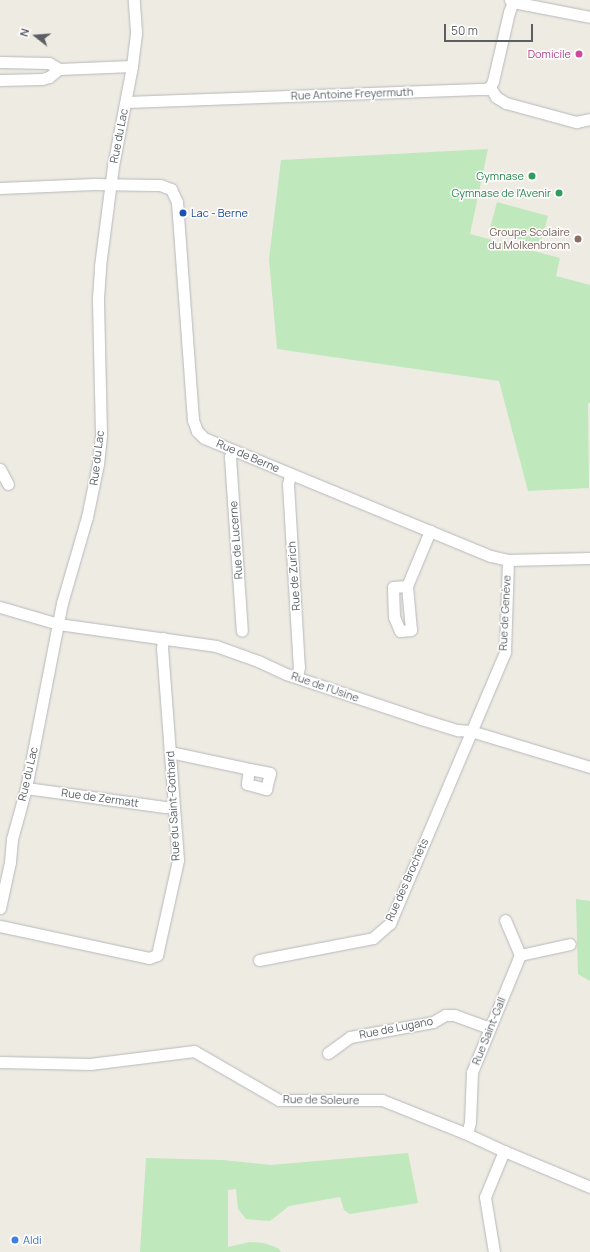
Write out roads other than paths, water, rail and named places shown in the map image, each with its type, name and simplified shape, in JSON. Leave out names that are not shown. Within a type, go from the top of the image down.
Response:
[{"type":"street","name":"Rue du Lac","points":[[0,908],[10,862],[12,839],[26,788],[58,624],[88,517],[98,464],[101,434],[99,289],[110,185],[132,66],[136,32],[134,0]]},
{"type":"street","points":[[590,17],[512,1],[490,87],[496,97],[506,103],[576,122],[590,118]]},
{"type":"street","points":[[0,62],[49,63],[59,68],[132,66]]},
{"type":"street","points":[[0,80],[42,79],[49,77],[59,68]]},
{"type":"street","name":"Rue Antoine Freyermuth","points":[[126,102],[486,89],[490,87]]},
{"type":"street","name":"Rue de Berne","points":[[0,188],[160,185],[171,189],[177,202],[194,420],[197,431],[204,438],[491,556],[508,560],[590,558]]},
{"type":"street","name":"Rue de Lucerne","points":[[233,450],[230,457],[242,631]]},
{"type":"street","points":[[0,469],[8,484]]},
{"type":"street","name":"Rue de Zurich","points":[[290,474],[288,484],[300,667],[297,677]]},
{"type":"street","points":[[407,586],[430,532]]},
{"type":"street","name":"Rue de Genève","points":[[471,731],[505,652],[508,560]]},
{"type":"street","name":"Rue de l'Usine","points":[[0,607],[58,624],[216,646],[258,661],[270,668],[421,719],[458,730],[471,731],[590,767]]},
{"type":"street","name":"Rue du Saint-Gothard","points":[[0,926],[149,958],[156,955],[178,860],[162,649],[163,638]]},
{"type":"street","name":"Rue des Brochets","points":[[259,960],[373,938],[390,923],[471,731]]},
{"type":"street","points":[[170,752],[250,769]]},
{"type":"street","name":"Rue de Zermatt","points":[[26,788],[174,807]]},
{"type":"street","points":[[505,920],[520,955],[570,944]]},
{"type":"street","name":"Rue Saint-Gall","points":[[467,1134],[470,1122],[472,1072],[520,955]]},
{"type":"street","name":"Rue de Lugano","points":[[328,1053],[350,1037],[433,1022],[445,1016],[454,1015],[490,1028]]},
{"type":"street","name":"Rue de Soleure","points":[[0,1062],[90,1064],[194,1051],[279,1100],[382,1100],[467,1134],[590,1187]]},
{"type":"street","points":[[494,1252],[485,1197],[504,1151]]},
{"type":"place","name":"Domicile","points":[[579,54]]},
{"type":"place","name":"Gymnase","points":[[532,176]]},
{"type":"place","name":"Gymnase de l'Avenir","points":[[559,193]]},
{"type":"place","name":"Lac - Berne","points":[[183,213]]},
{"type":"place","name":"Groupe Scolaire du Molkenbronn","points":[[578,239]]},
{"type":"place","name":"Aldi","points":[[15,1240]]}]
